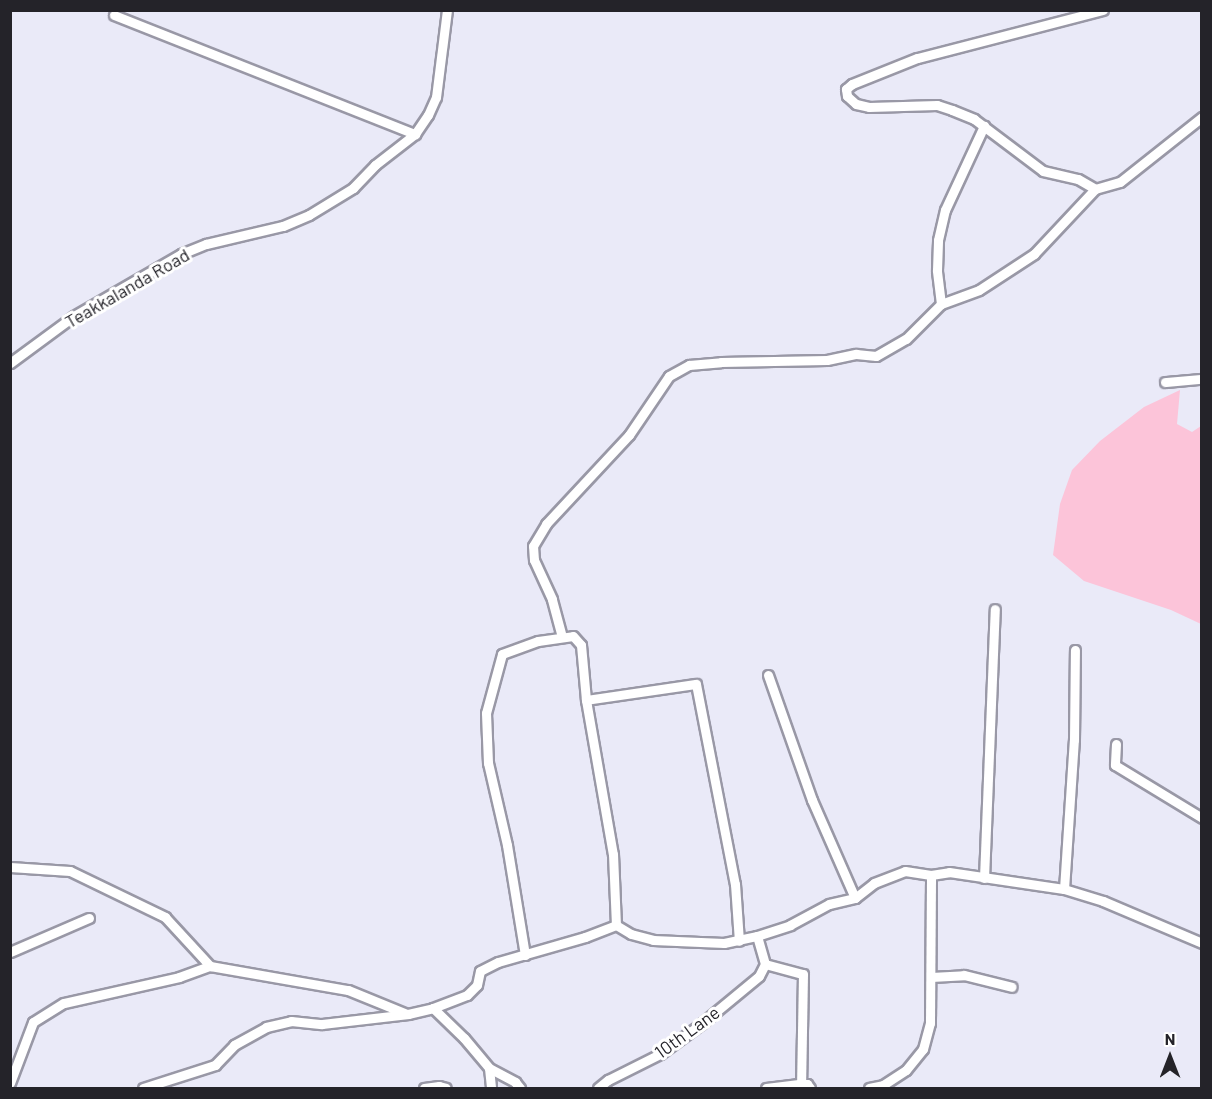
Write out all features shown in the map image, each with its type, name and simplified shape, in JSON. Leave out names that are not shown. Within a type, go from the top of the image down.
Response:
[{"type":"street","name":"Teakkalanda Road","points":[[10,363],[74,316],[181,254],[206,244],[283,226],[309,215],[353,188],[375,165],[415,134],[428,115],[436,97],[447,10]]},
{"type":"street","points":[[1095,189],[1078,179],[1043,171],[974,119],[937,105],[869,106],[856,104],[847,96],[846,89],[852,84],[917,58],[1103,10]]},
{"type":"street","points":[[114,15],[415,134]]},
{"type":"street","points":[[562,637],[552,599],[534,560],[533,546],[546,524],[629,435],[669,376],[688,365],[721,362],[827,360],[856,354],[876,356],[906,339],[941,303],[979,290],[1034,254],[1095,189],[1119,182],[1202,117]]},
{"type":"street","points":[[941,303],[937,270],[938,240],[945,210],[984,126]]},
{"type":"street","points":[[1165,382],[1202,379]]},
{"type":"street","points":[[984,878],[995,609]]},
{"type":"street","points":[[525,955],[507,845],[488,763],[486,713],[502,654],[538,641],[573,636],[581,645],[586,700],[613,854],[616,925]]},
{"type":"street","points":[[1064,889],[1074,740],[1075,650]]},
{"type":"street","points":[[768,675],[812,800],[855,898]]},
{"type":"street","points":[[586,700],[696,684],[735,884],[739,941]]},
{"type":"street","points":[[1116,744],[1115,765],[1202,818]]},
{"type":"street","points":[[10,867],[70,871],[165,917],[210,966]]},
{"type":"street","points":[[616,925],[631,934],[653,940],[724,943],[739,941],[790,925],[829,904],[855,898],[874,883],[905,872],[931,875],[949,872],[1064,889],[1103,901],[1202,943]]},
{"type":"street","points":[[869,1089],[883,1085],[906,1070],[923,1049],[930,1023],[931,875]]},
{"type":"street","points":[[10,952],[89,918]]},
{"type":"street","points":[[143,1089],[215,1065],[234,1045],[266,1027],[291,1021],[322,1024],[408,1014],[433,1008],[467,995],[477,985],[480,971],[498,962],[585,937],[616,925]]},
{"type":"street","points":[[757,936],[765,964],[803,974],[801,1084]]},
{"type":"street","name":"10th Lane","points":[[598,1089],[608,1080],[660,1054],[701,1024],[759,976],[765,964]]},
{"type":"street","points":[[10,1083],[33,1022],[64,1003],[179,977],[210,966],[348,990],[408,1014]]},
{"type":"street","points":[[931,977],[964,975],[1012,987]]},
{"type":"street","points":[[433,1008],[464,1038],[489,1068],[515,1082],[520,1089]]},
{"type":"street","points":[[489,1068],[491,1089]]},
{"type":"street","points":[[766,1089],[801,1084],[807,1084],[810,1089]]},
{"type":"street","points":[[424,1089],[439,1086],[446,1089]]},
{"type":"shaded area","points":[[1180,390],[1177,424],[1192,432],[1201,426],[1201,624],[1171,610],[1084,581],[1053,555],[1060,504],[1072,470],[1100,441],[1144,407]]}]
